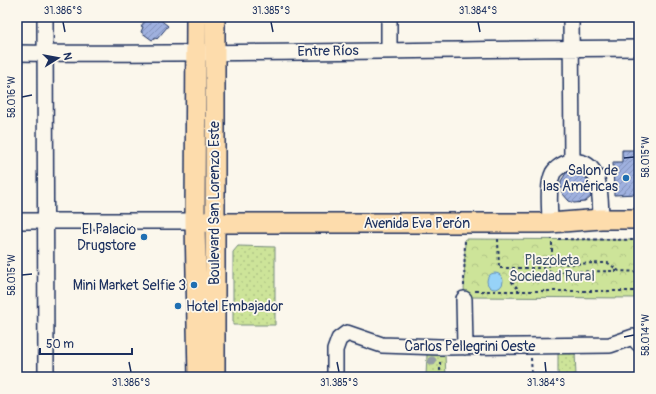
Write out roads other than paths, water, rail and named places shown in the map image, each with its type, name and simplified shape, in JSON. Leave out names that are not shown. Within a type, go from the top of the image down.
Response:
[{"type":"main road","name":"Boulevard San Lorenzo Este","points":[[196,17],[195,221],[198,377]]},
{"type":"main road","name":"Boulevard San Lorenzo Este","points":[[215,17],[215,377]]},
{"type":"main road","name":"Avenida Eva Perón","points":[[195,221],[214,223],[465,223],[551,231],[601,219],[639,219]]},
{"type":"street","points":[[45,17],[46,377]]},
{"type":"street","points":[[388,17],[389,50]]},
{"type":"street","points":[[571,17],[572,162]]},
{"type":"street","name":"Entre Ríos","points":[[17,54],[214,54],[389,50],[639,48]]},
{"type":"street","points":[[551,231],[550,186],[554,172],[564,163],[572,162],[585,164],[593,170],[600,184],[601,219]]},
{"type":"street","points":[[17,221],[195,221]]},
{"type":"street","points":[[464,295],[464,347]]},
{"type":"street","name":"Carlos Pellegrini Oeste","points":[[335,377],[335,350],[339,339],[347,333],[382,345],[464,347],[610,345],[633,337],[639,344]]},
{"type":"water","points":[[495,273],[502,278],[503,281],[498,288],[495,289],[488,284],[487,281],[492,274]]},
{"type":"place","name":"Salon de las Américas","points":[[626,178]]},
{"type":"place","name":"El Palacio Drugstore","points":[[144,237]]},
{"type":"place","name":"Mini Market Selfie 3","points":[[194,285]]},
{"type":"place","name":"Hotel Embajador","points":[[178,306]]},
{"type":"park label","name":"Plazoleta Sociedad Rural","points":[[552,268]]}]
